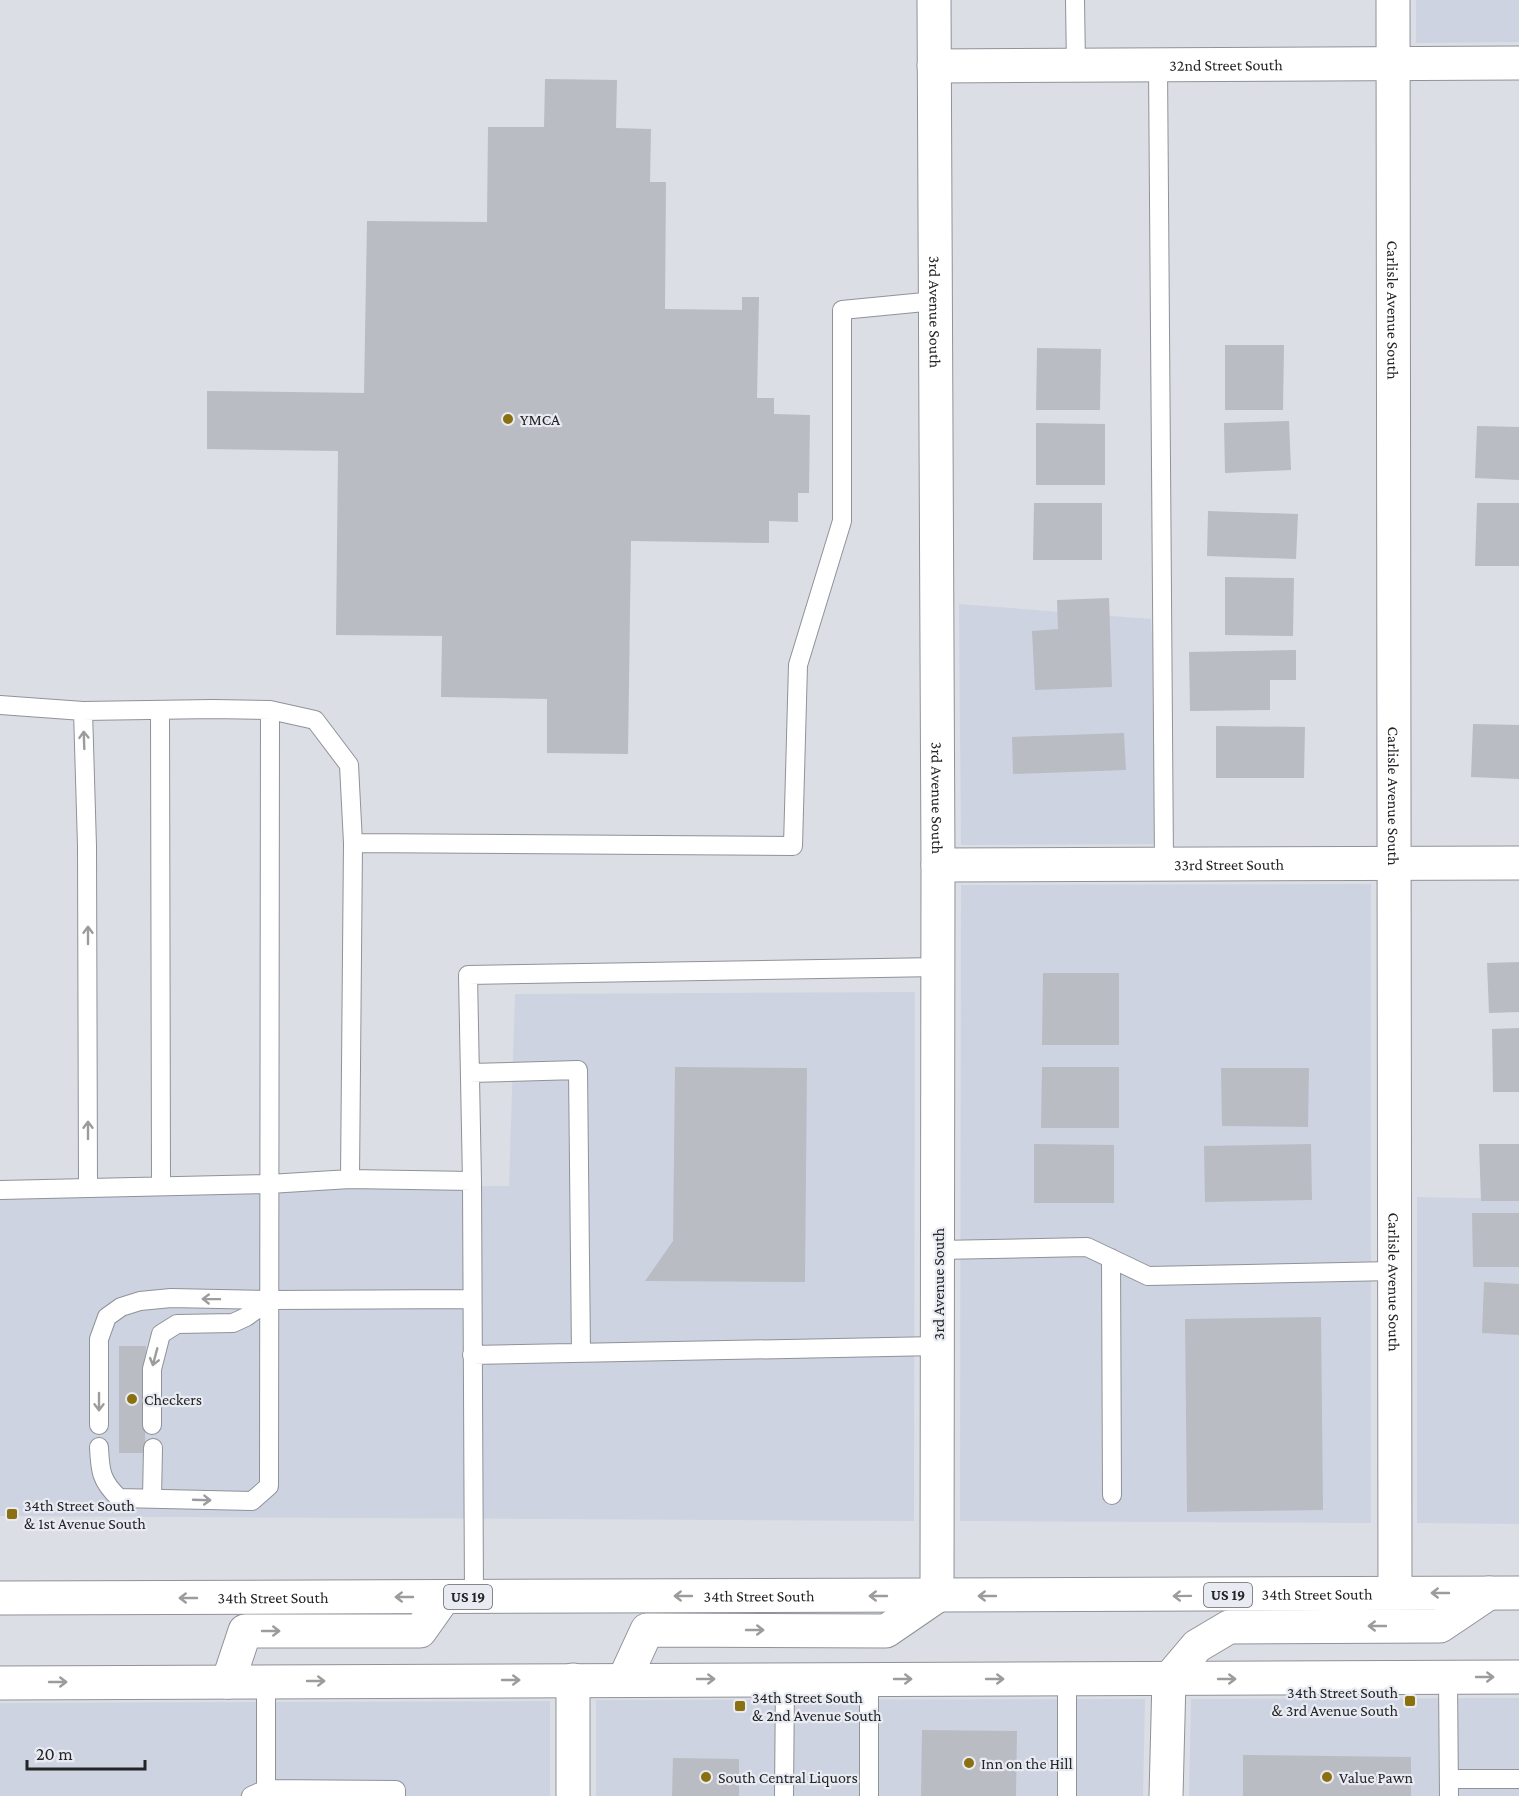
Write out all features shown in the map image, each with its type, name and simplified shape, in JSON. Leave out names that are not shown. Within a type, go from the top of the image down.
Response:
[{"type":"main road","name":"3rd Avenue South","points":[[934,0],[938,865],[937,1596]]},
{"type":"main road","name":"Carlisle Avenue South","points":[[1393,0],[1395,1593]]},
{"type":"main road","name":"32nd Street South","points":[[934,66],[1519,63]]},
{"type":"main road","name":"33rd Street South","points":[[938,865],[1519,863]]},
{"type":"main road","name":"34th Street South","points":[[0,1598],[1504,1593]]},
{"type":"main road","points":[[1166,1796],[1169,1679],[1197,1646],[1229,1627],[1440,1626],[1504,1593]]},
{"type":"main road","points":[[624,1680],[647,1630],[886,1631],[937,1596]]},
{"type":"main road","points":[[228,1682],[245,1631],[420,1631],[459,1597]]},
{"type":"main road","points":[[0,1683],[1519,1677]]},
{"type":"main road","points":[[573,1680],[573,1796]]},
{"type":"lane","points":[[1075,0],[1076,65]]},
{"type":"lane","points":[[1158,65],[1164,864]]},
{"type":"lane","points":[[353,843],[793,846],[798,665],[842,521],[842,310],[935,301]]},
{"type":"lane","points":[[0,705],[83,711],[270,710],[315,720],[349,765],[353,843],[350,1179]]},
{"type":"lane","points":[[99,1447],[100,1468],[105,1485],[119,1498],[252,1501],[269,1486],[270,710]]},
{"type":"lane","points":[[83,711],[87,846],[88,1188]]},
{"type":"lane","points":[[160,711],[161,1185]]},
{"type":"lane","points":[[459,1597],[472,1356],[472,1181],[468,975],[938,967]]},
{"type":"lane","points":[[470,1073],[578,1070],[581,1353]]},
{"type":"lane","points":[[0,1190],[268,1184],[350,1179],[472,1181]]},
{"type":"lane","points":[[938,1250],[1088,1247],[1148,1276],[1394,1271]]},
{"type":"lane","points":[[1111,1258],[1112,1495]]},
{"type":"lane","points":[[99,1425],[99,1339],[107,1317],[121,1307],[140,1300],[171,1298],[472,1299]]},
{"type":"lane","points":[[152,1425],[152,1369],[161,1334],[177,1324],[233,1323],[270,1300]]},
{"type":"lane","points":[[472,1356],[938,1346]]},
{"type":"lane","points":[[152,1498],[153,1448]]},
{"type":"lane","points":[[1448,1678],[1449,1787],[1519,1779]]},
{"type":"lane","points":[[784,1796],[785,1679]]},
{"type":"lane","points":[[869,1679],[869,1796]]},
{"type":"lane","points":[[1067,1679],[1067,1796]]},
{"type":"lane","points":[[266,1682],[258,1792],[396,1790],[396,1796]]},
{"type":"shaded area","points":[[1416,0],[1519,0],[1519,42],[1416,43]]},
{"type":"shaded area","points":[[959,604],[1151,619],[1165,844],[961,845]]},
{"type":"shaded area","points":[[1371,884],[1371,1523],[960,1521],[961,885]]},
{"type":"shaded area","points":[[915,992],[914,1521],[0,1516],[0,1189],[509,1186],[515,994]]},
{"type":"shaded area","points":[[1417,1197],[1519,1199],[1519,1524],[1417,1523]]},
{"type":"shaded area","points":[[1519,1698],[1519,1796],[1189,1796],[1191,1699]]},
{"type":"shaded area","points":[[1145,1699],[1143,1796],[596,1796],[596,1700]]},
{"type":"shaded area","points":[[550,1701],[550,1796],[0,1796],[0,1703]]},
{"type":"building","name":"YMCA","points":[[545,79],[617,80],[616,128],[651,129],[650,182],[666,182],[665,309],[742,310],[742,297],[759,297],[757,398],[774,398],[774,414],[810,415],[809,493],[798,493],[798,522],[769,521],[769,543],[631,541],[628,754],[547,753],[547,699],[441,697],[442,636],[336,635],[338,451],[207,449],[207,391],[364,393],[367,221],[487,222],[488,127],[544,127]]},
{"type":"building","points":[[1225,345],[1284,345],[1283,410],[1225,410]]},
{"type":"building","points":[[1037,348],[1101,349],[1100,410],[1036,410]]},
{"type":"building","points":[[1289,421],[1291,470],[1225,473],[1224,423]]},
{"type":"building","points":[[1036,423],[1105,424],[1105,485],[1036,485]]},
{"type":"building","points":[[1477,426],[1519,427],[1519,480],[1475,478]]},
{"type":"building","points":[[1034,503],[1102,503],[1102,560],[1033,560]]},
{"type":"building","points":[[1477,503],[1519,503],[1519,566],[1475,566]]},
{"type":"building","points":[[1208,511],[1298,514],[1296,559],[1207,556]]},
{"type":"building","points":[[1225,577],[1294,578],[1293,636],[1225,635]]},
{"type":"building","points":[[1109,598],[1112,687],[1035,690],[1032,631],[1058,629],[1057,600]]},
{"type":"building","points":[[1296,650],[1296,680],[1270,680],[1270,710],[1190,711],[1189,652]]},
{"type":"building","points":[[1473,724],[1519,725],[1519,779],[1471,777]]},
{"type":"building","points":[[1216,726],[1305,727],[1304,778],[1216,778]]},
{"type":"building","points":[[1124,733],[1126,770],[1013,774],[1012,737]]},
{"type":"building","points":[[1519,962],[1519,1012],[1489,1013],[1487,963]]},
{"type":"building","points":[[1043,973],[1119,973],[1119,1045],[1042,1045]]},
{"type":"building","points":[[1519,1028],[1519,1092],[1493,1092],[1492,1029]]},
{"type":"building","points":[[675,1067],[807,1068],[805,1282],[645,1281],[673,1241]]},
{"type":"building","points":[[1042,1067],[1119,1067],[1119,1128],[1041,1128]]},
{"type":"building","points":[[1221,1068],[1309,1068],[1308,1127],[1222,1126]]},
{"type":"building","points":[[1034,1144],[1114,1145],[1114,1203],[1034,1203]]},
{"type":"building","points":[[1311,1144],[1312,1200],[1205,1202],[1204,1146]]},
{"type":"building","points":[[1479,1144],[1519,1144],[1519,1201],[1481,1201]]},
{"type":"building","points":[[1472,1213],[1519,1213],[1519,1267],[1473,1267]]},
{"type":"building","points":[[1484,1282],[1519,1284],[1519,1335],[1482,1333]]},
{"type":"building","points":[[1321,1317],[1323,1510],[1187,1512],[1185,1319]]},
{"type":"building","name":"Checkers","points":[[119,1346],[146,1346],[145,1453],[119,1453]]},
{"type":"building","name":"Inn on the Hill","points":[[922,1730],[1017,1731],[1016,1796],[921,1796]]},
{"type":"building","name":"Value Pawn","points":[[1243,1755],[1411,1757],[1411,1796],[1243,1796]]},
{"type":"building","name":"South Central Liquors","points":[[673,1758],[739,1759],[739,1796],[672,1796]]},
{"type":"place","name":"YMCA","points":[[508,419]]},
{"type":"place","name":"Checkers","points":[[132,1399]]},
{"type":"place","name":"34th Street South & 1st Avenue South","points":[[12,1514]]},
{"type":"place","name":"34th Street South & 3rd Avenue South","points":[[1410,1701]]},
{"type":"place","name":"34th Street South & 2nd Avenue South","points":[[740,1706]]},
{"type":"place","name":"Inn on the Hill","points":[[969,1763]]},
{"type":"place","name":"South Central Liquors","points":[[706,1777]]},
{"type":"place","name":"Value Pawn","points":[[1327,1777]]}]
